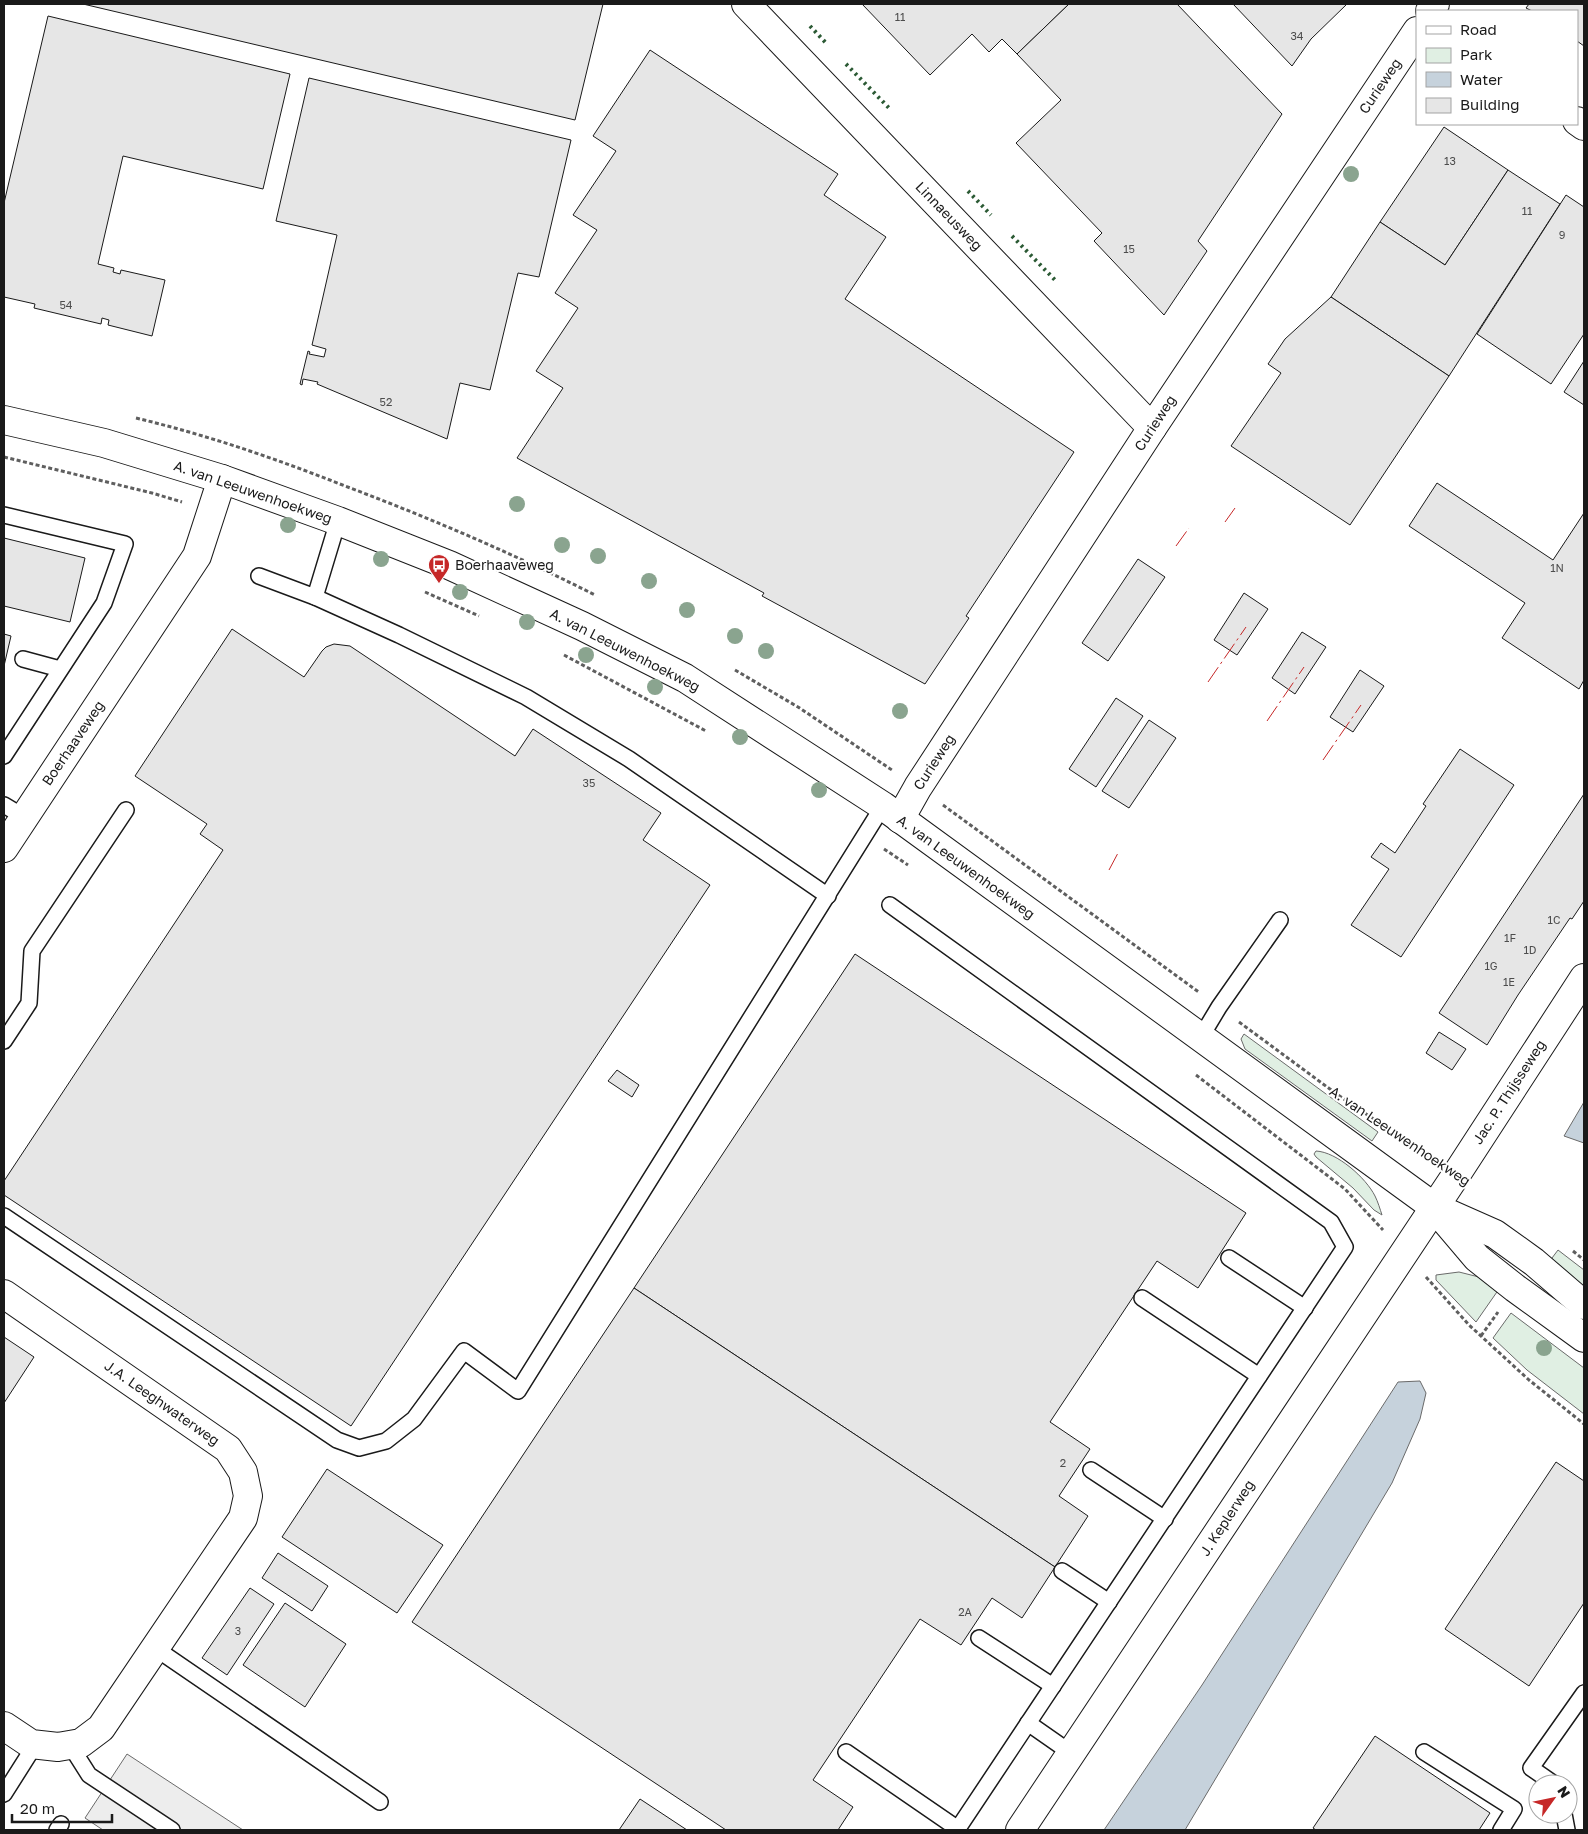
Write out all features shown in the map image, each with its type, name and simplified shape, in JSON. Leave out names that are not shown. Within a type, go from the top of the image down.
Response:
[{"type":"street","name":"Linnaeusweg","points":[[746,4],[1152,428]]},
{"type":"street","name":"Curieweg","points":[[892,813],[918,787],[1152,428],[1416,32]]},
{"type":"street","name":"A. van Leeuwenhoekweg","points":[[4,420],[104,443],[222,479],[338,521],[449,565],[582,626],[684,678],[892,813],[1434,1207],[1495,1234],[1534,1262],[1584,1305]]},
{"type":"street","name":"Boerhaaveweg","points":[[4,848],[14,811],[197,556],[222,479]]},
{"type":"street","name":"Jac. P. Thijsseweg","points":[[1434,1207],[1584,978]]},
{"type":"street","name":"A. van Leeuwenhoekweg","points":[[1434,1207],[1477,1258],[1584,1338]]},
{"type":"street","name":"J. Keplerweg","points":[[1020,1830],[1434,1207]]},
{"type":"street","name":"J.A. Leeghwaterweg","points":[[4,1294],[228,1449],[242,1472],[248,1496],[243,1518],[101,1728],[81,1743],[58,1747],[31,1744],[4,1726]]},
{"type":"lane","points":[[4,515],[124,544],[104,603],[4,756]]},
{"type":"lane","points":[[315,597],[338,521]]},
{"type":"lane","points":[[259,576],[315,597],[399,635],[526,697],[629,759],[828,896]]},
{"type":"lane","points":[[23,659],[60,668]]},
{"type":"lane","points":[[4,1039],[29,1003],[32,951],[126,810]]},
{"type":"lane","points":[[4,1216],[337,1440],[359,1448],[386,1441],[414,1419],[464,1351],[518,1391],[828,896],[892,813]]},
{"type":"lane","points":[[846,1752],[957,1830],[1345,1247],[1331,1222],[890,905]]},
{"type":"lane","points":[[1201,1037],[1219,1007],[1280,920]]},
{"type":"lane","points":[[1229,1258],[1304,1308]]},
{"type":"lane","points":[[1142,1298],[1259,1376]]},
{"type":"lane","points":[[1091,1470],[1164,1519]]},
{"type":"lane","points":[[1062,1571],[1109,1602]]},
{"type":"lane","points":[[979,1638],[1053,1686]]},
{"type":"lane","points":[[155,1648],[380,1802]]},
{"type":"lane","points":[[1540,1774],[1531,1768],[1584,1693]]},
{"type":"lane","points":[[1028,1723],[1072,1752]]},
{"type":"lane","points":[[4,1794],[35,1745]]},
{"type":"lane","points":[[70,1745],[89,1775],[172,1830]]},
{"type":"lane","points":[[1424,1752],[1514,1810],[1501,1830]]},
{"type":"path","points":[[4,457],[152,493],[211,511]]},
{"type":"path","name":"A. van Leeuwenhoekweg","points":[[918,787],[1338,1095],[1456,1175]]},
{"type":"path","points":[[1568,1248],[1584,1260]]},
{"type":"path","points":[[1403,1252],[1469,1325],[1529,1380],[1584,1424]]},
{"type":"path","points":[[1481,1336],[1500,1310]]},
{"type":"green space","points":[[1244,1034],[1378,1132],[1372,1141],[1245,1049],[1241,1039]]},
{"type":"green space","points":[[1316,1151],[1333,1156],[1358,1174],[1371,1189],[1382,1215],[1374,1210],[1353,1188],[1316,1157],[1314,1154]]},
{"type":"green space","points":[[1558,1250],[1584,1270],[1584,1291],[1549,1262]]},
{"type":"green space","points":[[1459,1272],[1483,1278],[1499,1289],[1476,1322],[1436,1280],[1436,1275]]},
{"type":"green space","points":[[1511,1313],[1584,1368],[1584,1414],[1527,1370],[1493,1338]]},
{"type":"shaded area","points":[[127,1754],[243,1830],[103,1830],[85,1818]]},
{"type":"water","points":[[1584,1102],[1584,1143],[1564,1136]]},
{"type":"water","points":[[1420,1381],[1426,1393],[1420,1419],[1392,1483],[1185,1830],[1104,1830],[1202,1685],[1398,1382]]},
{"type":"building","points":[[83,4],[603,4],[575,120]]},
{"type":"building","points":[[862,4],[1069,4],[1017,54],[1002,39],[989,52],[972,34],[930,75]]},
{"type":"building","points":[[1069,4],[1177,4],[1282,114],[1198,241],[1207,251],[1164,315],[1094,241],[1102,233],[1016,143],[1061,100],[1017,54]]},
{"type":"building","points":[[1233,4],[1347,4],[1311,39],[1292,66]]},
{"type":"building","points":[[1529,4],[1584,4],[1584,46],[1578,42],[1578,10],[1530,10],[1526,8]]},
{"type":"building","points":[[48,16],[290,74],[263,189],[123,156],[98,264],[114,268],[113,272],[120,274],[121,270],[165,280],[152,336],[108,325],[109,320],[102,318],[101,324],[34,308],[35,304],[4,297],[4,203]]},
{"type":"building","points":[[650,50],[838,174],[824,195],[886,237],[845,299],[1074,452],[966,616],[969,618],[925,684],[762,596],[764,593],[517,458],[563,388],[536,371],[578,308],[555,293],[597,230],[573,215],[616,151],[593,136]]},
{"type":"building","points":[[309,78],[571,140],[539,277],[518,273],[490,390],[460,383],[447,439],[317,384],[318,382],[303,379],[302,385],[300,384],[308,351],[310,352],[309,354],[324,357],[326,349],[312,345],[337,235],[276,221]]},
{"type":"building","points":[[1444,127],[1508,170],[1445,265],[1380,222]]},
{"type":"building","points":[[1508,170],[1560,204],[1449,376],[1331,297],[1380,222],[1445,265]]},
{"type":"building","points":[[1566,195],[1584,207],[1584,334],[1551,384],[1477,334]]},
{"type":"building","points":[[1331,297],[1449,376],[1350,525],[1231,446],[1281,373],[1268,364],[1285,339]]},
{"type":"building","points":[[1584,361],[1584,405],[1564,392]]},
{"type":"building","points":[[1437,483],[1553,560],[1584,513],[1584,680],[1579,689],[1502,638],[1525,603],[1409,526]]},
{"type":"building","points":[[4,538],[85,558],[70,622],[4,606]]},
{"type":"building","points":[[1138,559],[1165,577],[1108,661],[1082,643]]},
{"type":"building","points":[[1244,593],[1268,609],[1237,655],[1214,640]]},
{"type":"building","points":[[232,629],[304,677],[326,647],[334,644],[350,646],[515,756],[533,729],[661,813],[643,840],[710,885],[351,1426],[4,1195],[4,1181],[223,850],[200,834],[207,824],[135,776]]},
{"type":"building","points":[[1302,632],[1326,647],[1295,694],[1272,678]]},
{"type":"building","points":[[4,634],[11,636],[4,666]]},
{"type":"building","points":[[1360,670],[1384,686],[1353,732],[1330,717]]},
{"type":"building","points":[[1116,698],[1143,716],[1096,787],[1069,769]]},
{"type":"building","points":[[1149,720],[1176,738],[1129,808],[1102,791]]},
{"type":"building","points":[[1460,749],[1514,785],[1401,957],[1351,925],[1389,869],[1371,857],[1381,843],[1395,853],[1426,806],[1423,804]]},
{"type":"building","points":[[1584,794],[1584,901],[1572,919],[1570,918],[1518,995],[1487,1045],[1439,1013]]},
{"type":"building","points":[[855,954],[1246,1213],[1198,1288],[1157,1261],[1050,1422],[1090,1449],[1059,1496],[1088,1516],[1055,1567],[634,1288]]},
{"type":"building","points":[[1439,1032],[1466,1049],[1452,1070],[1426,1053]]},
{"type":"building","points":[[617,1070],[639,1085],[632,1097],[608,1081]]},
{"type":"building","points":[[634,1288],[1055,1567],[1022,1618],[992,1598],[961,1645],[920,1619],[813,1780],[853,1807],[838,1830],[726,1830],[412,1622]]},
{"type":"building","points":[[4,1337],[34,1357],[4,1403]]},
{"type":"building","points":[[1556,1462],[1584,1481],[1584,1603],[1529,1686],[1445,1629]]},
{"type":"building","points":[[327,1469],[443,1545],[397,1613],[282,1537]]},
{"type":"building","points":[[278,1553],[328,1586],[312,1611],[262,1578]]},
{"type":"building","points":[[250,1588],[274,1604],[227,1675],[202,1658]]},
{"type":"building","points":[[285,1603],[346,1644],[305,1707],[243,1665]]},
{"type":"building","points":[[1375,1736],[1490,1813],[1479,1830],[1316,1830],[1313,1828]]},
{"type":"building","points":[[640,1799],[687,1830],[619,1830]]},
{"type":"hedge","points":[[810,26],[826,43]]},
{"type":"hedge","points":[[846,64],[891,110]]},
{"type":"hedge","points":[[968,191],[991,215]]},
{"type":"hedge","points":[[1012,236],[1056,281]]},
{"type":"power","points":[[1225,522],[1235,508]]},
{"type":"power","points":[[1176,546],[1189,528]]},
{"type":"power","points":[[1208,682],[1246,627]]},
{"type":"power","points":[[1267,721],[1304,667]]},
{"type":"power","points":[[1323,760],[1361,705]]},
{"type":"power","points":[[1109,870],[1118,853]]},
{"type":"place","name":"Boerhaaveweg","points":[[439,584]]}]
